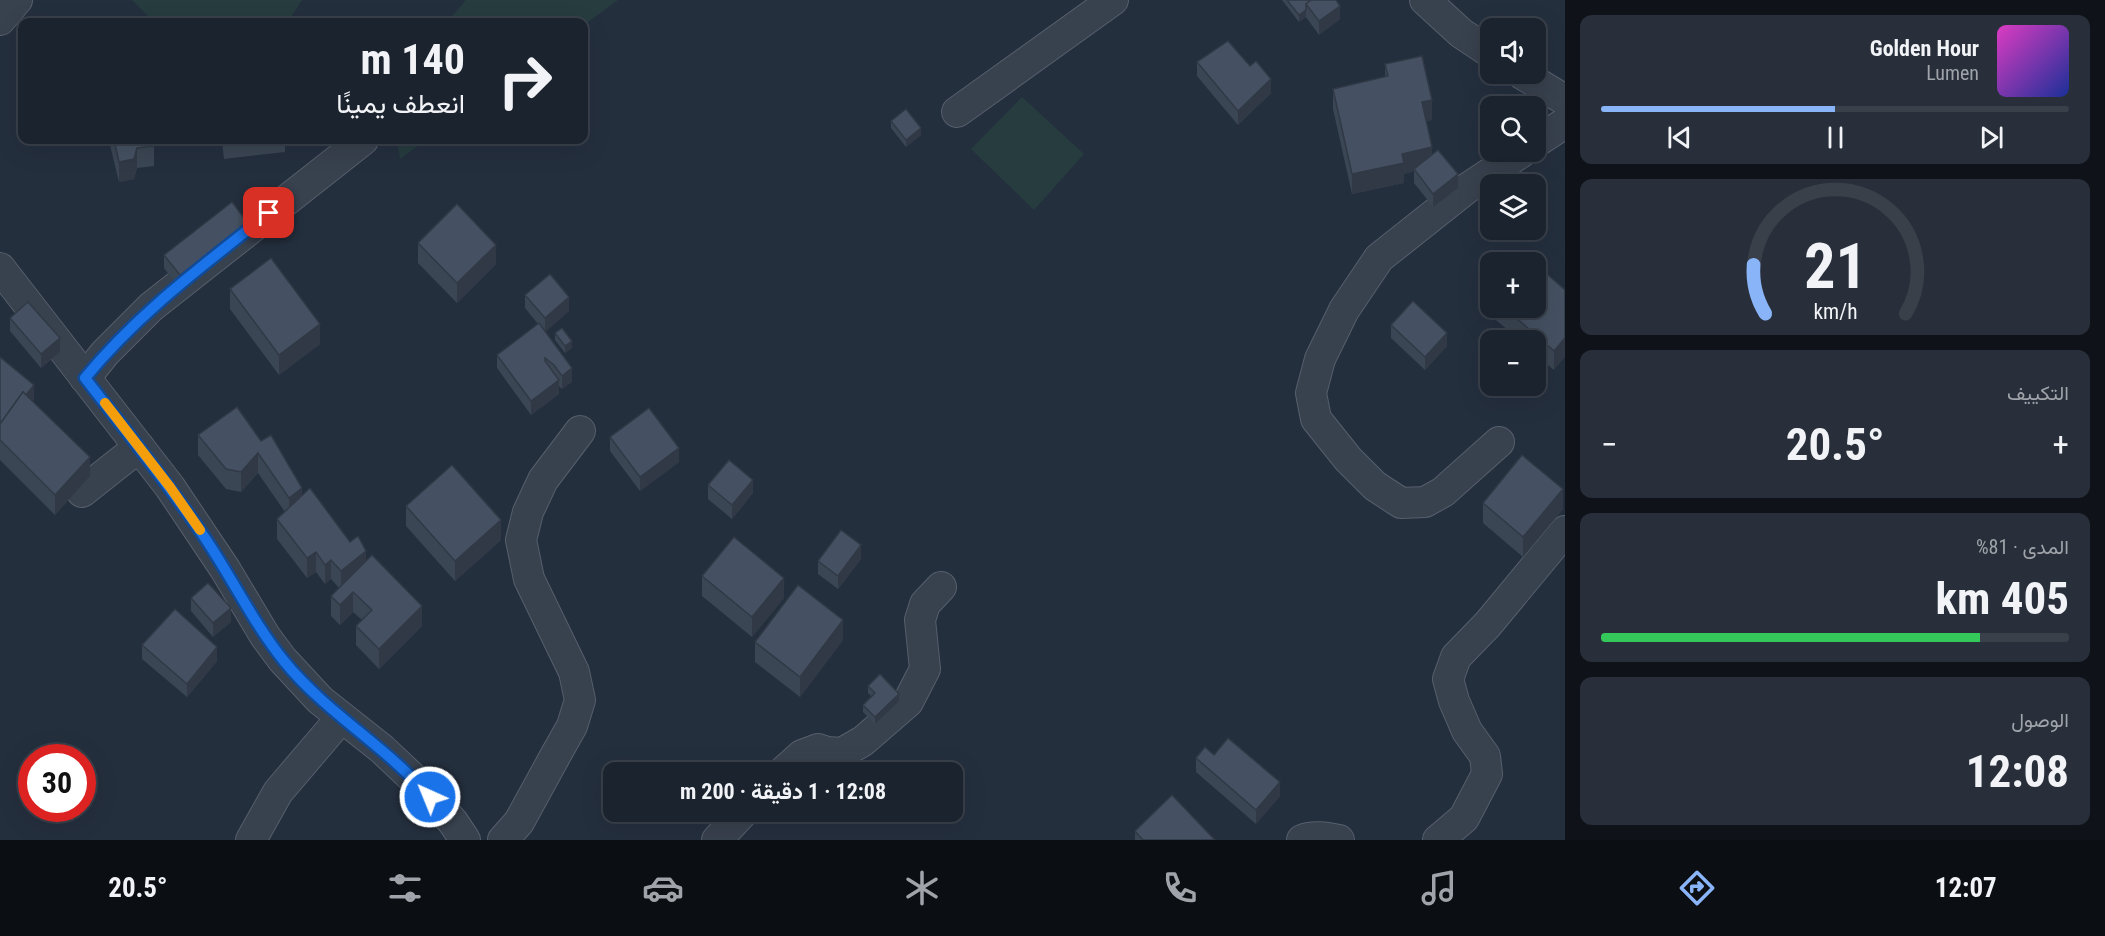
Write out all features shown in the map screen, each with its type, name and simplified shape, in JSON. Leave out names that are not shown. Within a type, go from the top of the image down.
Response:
[{"type":"street","points":[[0,20],[17,0]]},
{"type":"street","points":[[957,112],[1113,0]]},
{"type":"street","points":[[1425,0],[1461,33],[1480,46]]},
{"type":"street","points":[[1539,84],[1565,100]]},
{"type":"street","points":[[1546,135],[1565,123]]},
{"type":"street","points":[[85,378],[105,353],[151,307],[358,144]]},
{"type":"street","points":[[1499,442],[1443,492],[1425,502],[1401,503],[1375,486],[1348,459],[1316,419],[1311,393],[1320,359],[1344,310],[1379,258],[1466,189],[1507,162]]},
{"type":"street","points":[[0,268],[198,527],[282,659],[306,687],[341,718],[382,749],[419,784],[453,822],[465,840]]},
{"type":"street","points":[[503,840],[519,822],[572,726],[580,700],[574,672],[529,579],[521,540],[528,512],[543,480],[580,431]]},
{"type":"street","points":[[82,492],[139,447]]},
{"type":"street","points":[[1438,840],[1464,818],[1487,774],[1485,756],[1467,731],[1454,701],[1448,679],[1456,657],[1488,624],[1565,531]]},
{"type":"street","points":[[794,762],[802,755],[818,749],[842,753],[863,741],[908,702],[925,669],[920,620],[925,604],[941,587]]},
{"type":"street","points":[[251,840],[278,792],[341,718]]},
{"type":"street","points":[[717,840],[734,822]]},
{"type":"street","points":[[1302,840],[1327,837],[1339,840]]},
{"type":"green space","points":[[132,0],[302,0],[291,18],[150,18]]},
{"type":"green space","points":[[466,0],[618,0],[588,22],[588,18],[450,18]]},
{"type":"green space","points":[[1022,97],[1084,154],[1034,210],[971,149]]},
{"type":"green space","points":[[398,144],[421,144],[400,159]]},
{"type":"building","points":[[1287,0],[1311,0],[1306,4],[1306,10],[1299,15]]},
{"type":"building","points":[[1311,0],[1336,0],[1340,6],[1319,21],[1306,4]]},
{"type":"building","points":[[1228,41],[1250,66],[1256,61],[1271,79],[1238,111],[1197,62]]},
{"type":"building","points":[[1422,56],[1432,100],[1422,102],[1432,147],[1402,154],[1404,163],[1352,174],[1333,89],[1388,76],[1385,64]]},
{"type":"building","points":[[906,109],[921,128],[906,140],[891,121]]},
{"type":"building","points":[[115,144],[154,144],[154,146],[137,148],[134,159],[119,162]]},
{"type":"building","points":[[1438,150],[1458,174],[1433,194],[1414,169]]},
{"type":"building","points":[[232,202],[248,223],[180,275],[164,255]]},
{"type":"building","points":[[457,204],[496,245],[457,283],[418,243]]},
{"type":"building","points":[[271,258],[320,324],[279,355],[230,289]]},
{"type":"building","points":[[1546,273],[1565,290],[1565,338],[1554,351],[1546,344],[1546,330],[1530,330],[1516,318],[1546,318]]},
{"type":"building","points":[[550,274],[569,297],[545,318],[525,295]]},
{"type":"building","points":[[1413,301],[1447,333],[1425,357],[1391,325]]},
{"type":"building","points":[[28,302],[60,338],[41,354],[10,318]]},
{"type":"building","points":[[539,323],[572,368],[562,376],[545,358],[559,380],[531,401],[497,355]]},
{"type":"building","points":[[562,328],[572,341],[565,346],[555,333]]},
{"type":"building","points":[[0,357],[34,385],[26,395],[23,392],[0,424]]},
{"type":"building","points":[[23,392],[90,457],[55,495],[0,440],[0,424]]},
{"type":"building","points":[[237,407],[261,441],[271,435],[302,488],[289,498],[258,453],[241,472],[226,469],[198,435]]},
{"type":"building","points":[[649,408],[679,448],[640,477],[610,437]]},
{"type":"building","points":[[1522,455],[1563,489],[1523,537],[1483,503]]},
{"type":"building","points":[[729,460],[753,480],[732,505],[708,485]]},
{"type":"building","points":[[452,465],[501,520],[455,561],[406,506]]},
{"type":"building","points":[[310,488],[350,542],[358,536],[366,551],[341,571],[331,560],[325,565],[316,552],[307,558],[277,519]]},
{"type":"building","points":[[841,530],[861,545],[838,576],[818,561]]},
{"type":"building","points":[[734,537],[784,578],[752,617],[702,576]]},
{"type":"building","points":[[372,555],[422,606],[379,649],[356,626],[372,610],[353,592],[340,605],[331,596]]},
{"type":"building","points":[[208,583],[231,608],[213,623],[191,598]]},
{"type":"building","points":[[798,585],[843,620],[800,677],[755,642]]},
{"type":"building","points":[[175,609],[217,647],[187,684],[142,645]]},
{"type":"building","points":[[880,674],[899,694],[875,717],[863,705],[875,693],[868,686]]},
{"type":"building","points":[[1228,738],[1280,782],[1256,810],[1196,758],[1205,747],[1214,755]]},
{"type":"building","points":[[1172,795],[1215,840],[1143,840],[1135,831]]},
{"type":"slow traffic","points":[[105,403],[200,530]]},
{"type":"route","points":[[269,213],[151,307],[105,353],[85,378],[170,487],[282,659],[320,700],[382,749],[430,797]]}]
